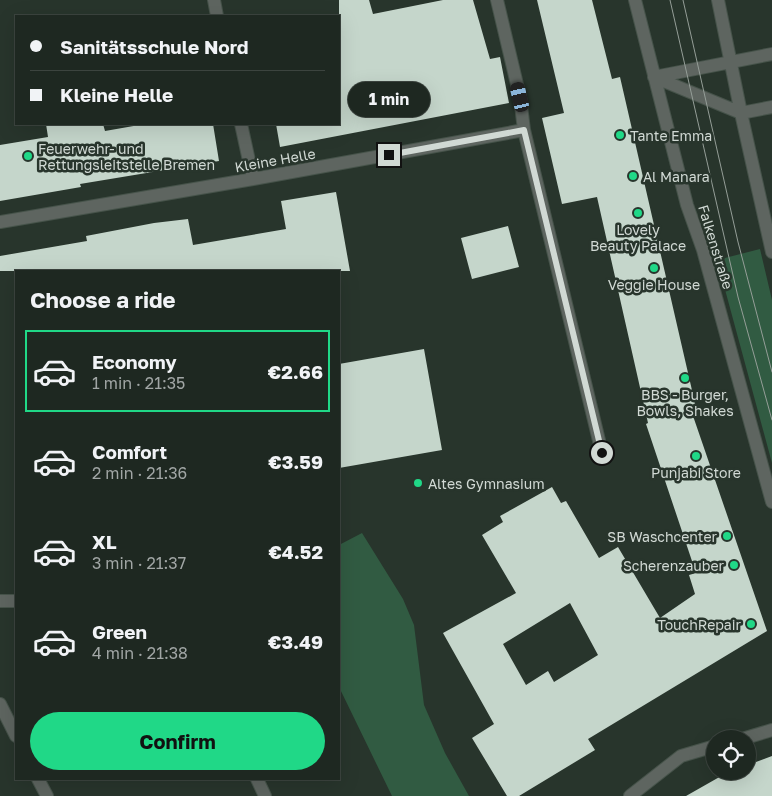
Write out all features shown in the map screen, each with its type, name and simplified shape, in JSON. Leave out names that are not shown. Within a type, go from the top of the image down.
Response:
[{"type":"street","points":[[214,0],[217,15]]},
{"type":"street","points":[[497,0],[520,97],[524,130],[602,453]]},
{"type":"street","name":"Falkenstraße","points":[[635,0],[687,206],[703,250],[772,502]]},
{"type":"street","points":[[718,0],[772,252]]},
{"type":"street","points":[[654,78],[772,54]]},
{"type":"street","points":[[654,78],[741,113],[772,107]]},
{"type":"street","points":[[241,125],[253,179]]},
{"type":"street","name":"Kleine Helle","points":[[0,222],[524,130]]},
{"type":"street","points":[[0,601],[15,601]]},
{"type":"street","points":[[0,704],[15,734]]},
{"type":"street","points":[[756,735],[772,730]]},
{"type":"street","points":[[630,796],[681,756],[706,749]]},
{"type":"street","points":[[39,780],[47,796]]},
{"type":"street","points":[[257,780],[265,796]]},
{"type":"green space","points":[[760,249],[772,300],[772,463],[717,260]]},
{"type":"green space","points":[[362,533],[403,599],[414,625],[424,705],[445,753],[469,796],[392,796],[340,689],[340,544]]},
{"type":"building","points":[[339,0],[369,0],[373,14],[443,0],[473,0],[490,59],[500,57],[509,103],[280,147],[276,125],[340,125]]},
{"type":"building","points":[[537,0],[592,0],[612,79],[620,77],[697,412],[692,413],[767,631],[588,739],[595,750],[519,796],[507,796],[472,738],[494,724],[443,633],[516,593],[482,535],[503,522],[500,516],[552,487],[561,503],[566,501],[599,558],[618,547],[660,618],[695,594],[689,575],[696,573],[646,424],[648,423],[597,197],[562,204],[542,118],[564,113]],"holes":[[[570,603],[598,655],[554,682],[548,671],[526,685],[503,644]]]},
{"type":"building","points":[[46,125],[103,125],[105,131],[139,125],[213,125],[219,161],[80,184],[81,187],[0,201],[0,145],[48,137]]},
{"type":"building","points":[[336,192],[350,271],[0,271],[0,256],[87,241],[86,236],[154,223],[188,219],[193,245],[286,229],[281,201]]},
{"type":"building","points":[[508,226],[519,267],[472,279],[461,238]]},
{"type":"building","points":[[424,349],[442,450],[340,468],[340,364]]},
{"type":"building","points":[[772,756],[772,796],[686,796],[714,780],[756,780],[756,762]]},
{"type":"tram line","points":[[670,0],[738,297],[772,420]]},
{"type":"tram line","points":[[683,0],[738,242],[772,372]]},
{"type":"place","name":"Tante Emma","points":[[620,135]]},
{"type":"place","name":"Feuerwehr- und Rettungsleitstelle Bremen","points":[[28,156]]},
{"type":"place","name":"Al Manara","points":[[633,176]]},
{"type":"place","name":"Lovely Beauty Palace","points":[[638,213]]},
{"type":"place","name":"Veggie House","points":[[654,268]]},
{"type":"place","name":"BBS - Burger, Bowls, Shakes","points":[[685,378]]},
{"type":"place","name":"Punjabi Store","points":[[696,456]]},
{"type":"place","name":"Altes Gymnasium","points":[[418,483]]},
{"type":"place","name":"SB Waschcenter","points":[[727,536]]},
{"type":"place","name":"Scherenzauber","points":[[734,565]]},
{"type":"place","name":"TouchRepair","points":[[751,624]]},
{"type":"route","points":[[389,155],[524,130],[602,453]]}]
